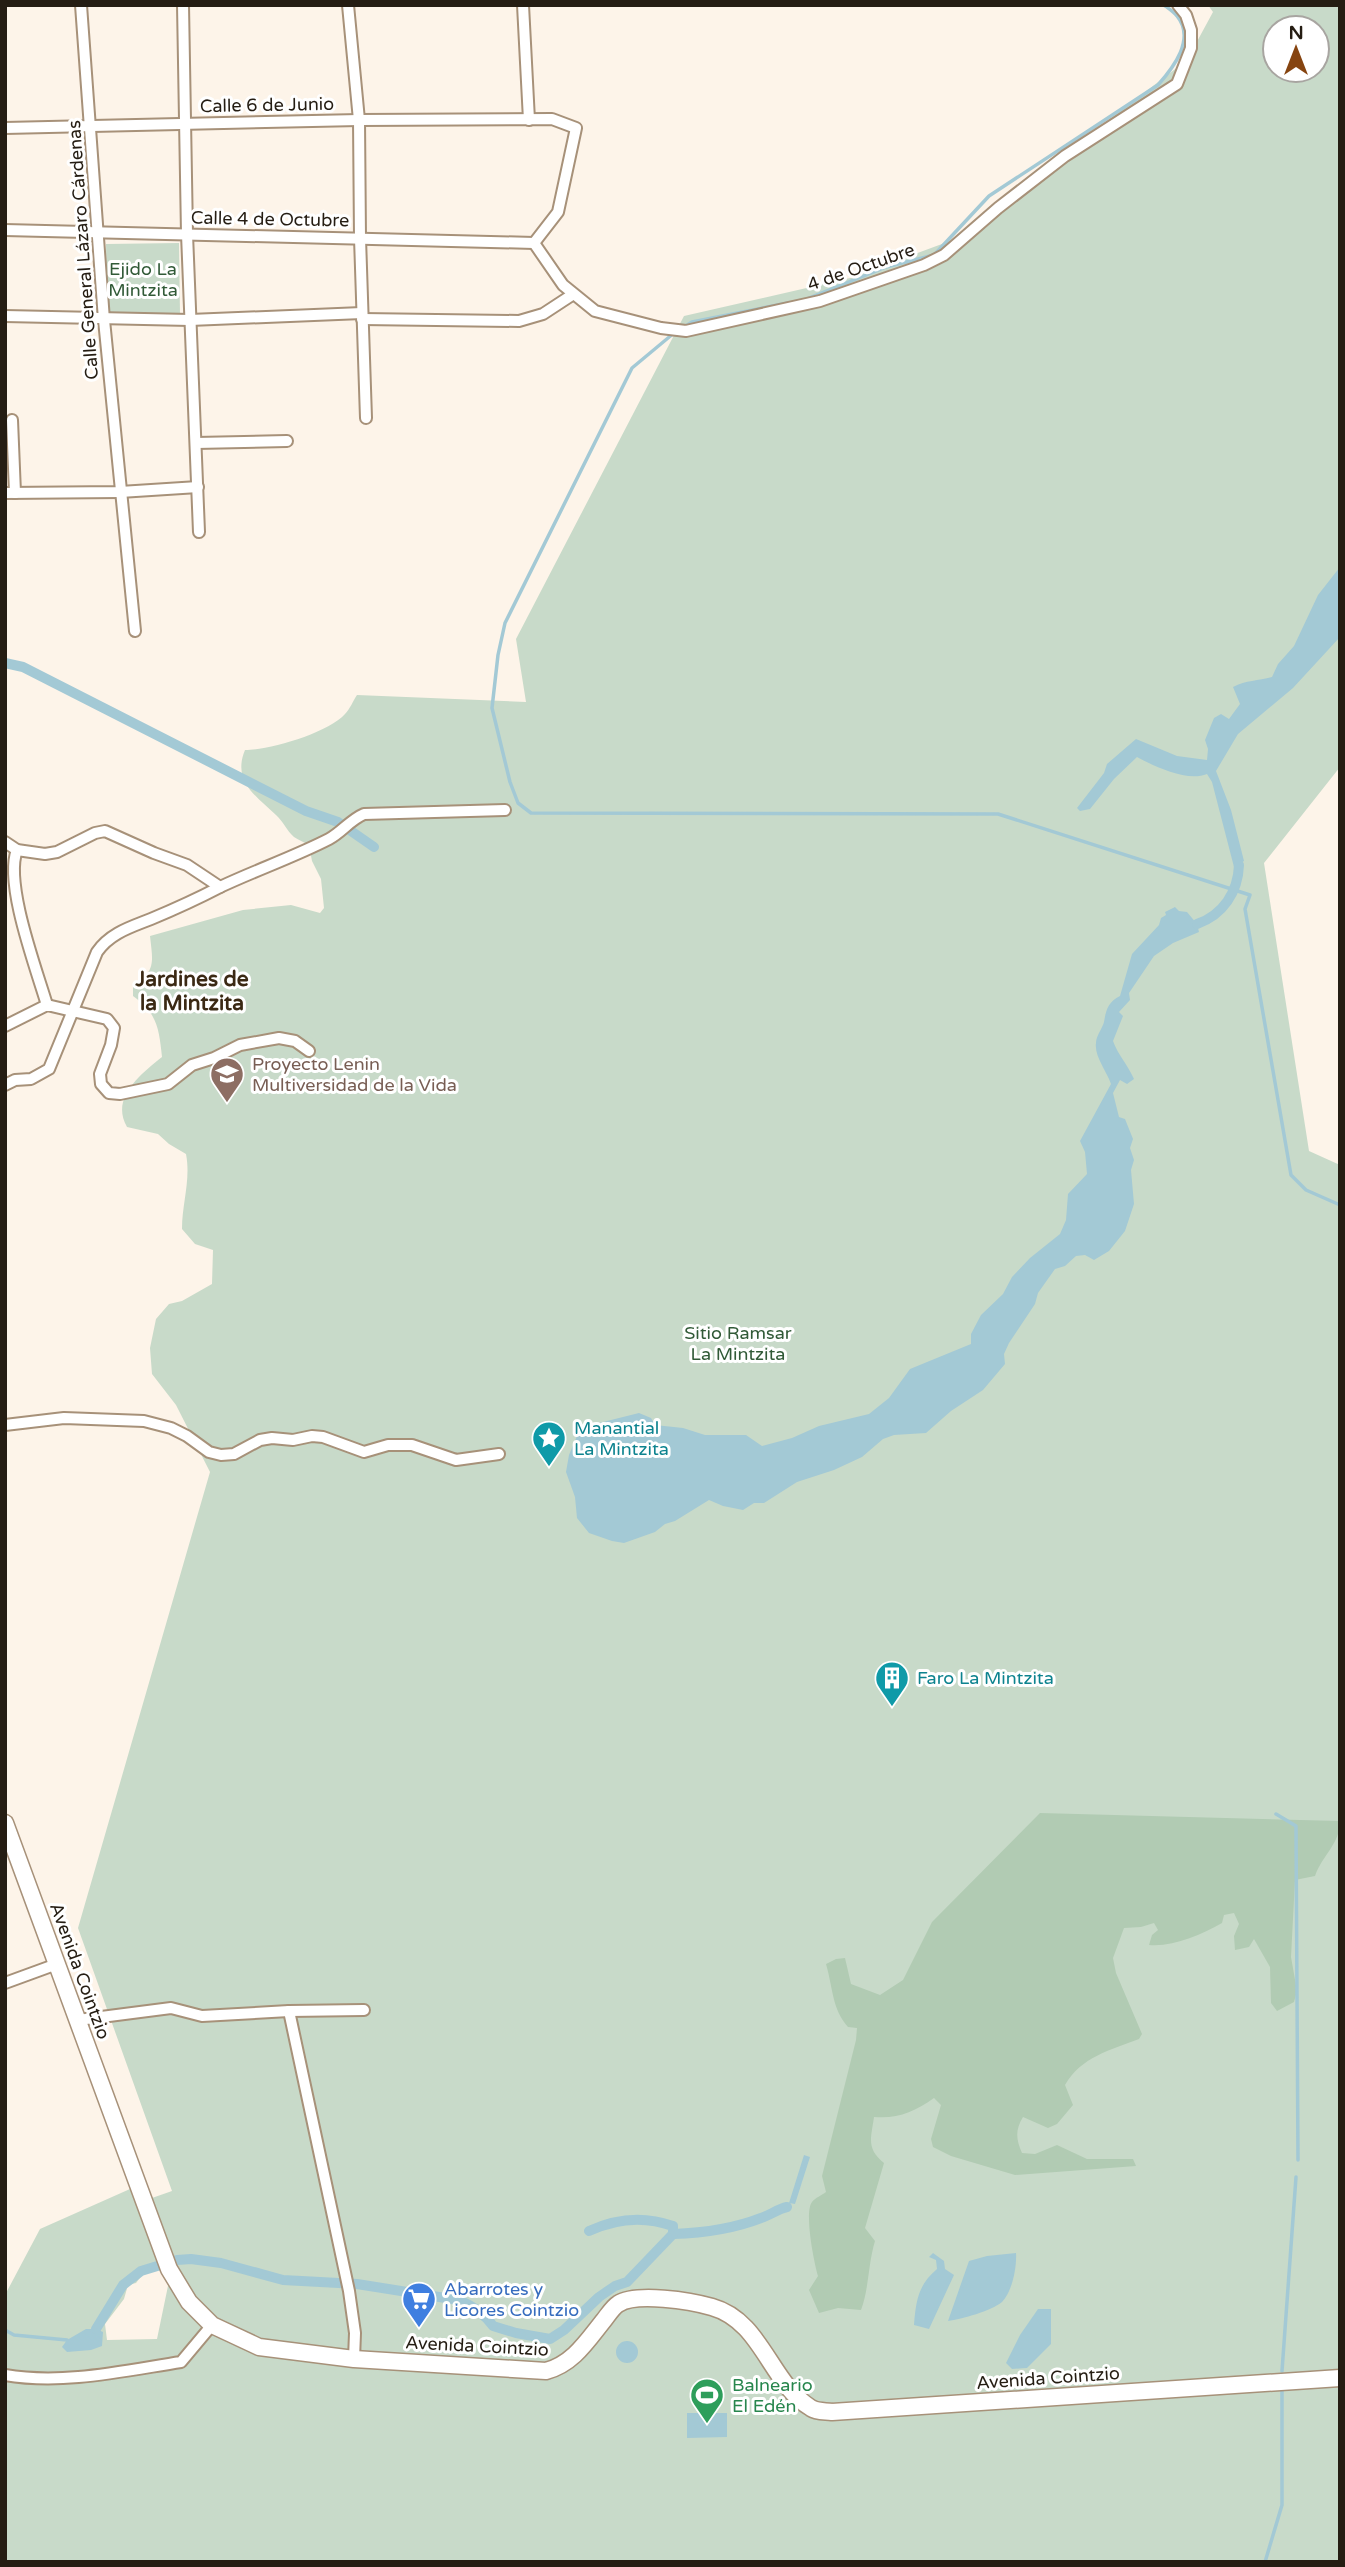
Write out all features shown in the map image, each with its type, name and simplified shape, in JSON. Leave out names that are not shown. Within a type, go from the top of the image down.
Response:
[{"type":"main road","name":"Avenida Cointzio","points":[[5,1823],[166,2263],[189,2302],[212,2325],[259,2347],[354,2359],[546,2371],[560,2367],[577,2353],[617,2304],[632,2297],[650,2297],[714,2308],[743,2325],[765,2352],[787,2387],[813,2410],[832,2412],[1340,2378]]},
{"type":"street","name":"Calle General Lázaro Cárdenas","points":[[81,5],[100,232],[104,320],[135,631]]},
{"type":"street","points":[[183,5],[187,234],[199,532]]},
{"type":"street","points":[[348,5],[359,120],[366,418]]},
{"type":"street","points":[[523,5],[530,120]]},
{"type":"street","name":"4 de Octubre","points":[[534,243],[563,285],[595,311],[686,331],[820,301],[925,265],[944,254],[1065,156],[1177,84],[1191,48],[1189,23],[1178,5]]},
{"type":"street","name":"Calle 6 de Junio","points":[[5,128],[359,120],[552,119],[576,128],[558,212],[534,243]]},
{"type":"street","name":"Calle 4 de Octubre","points":[[5,230],[534,243]]},
{"type":"street","points":[[5,316],[104,320],[362,316],[519,321],[543,314],[572,295]]},
{"type":"street","points":[[12,420],[10,493],[120,492],[198,487]]},
{"type":"street","points":[[196,443],[287,441]]},
{"type":"street","points":[[5,1085],[15,1080],[31,1079],[49,1069],[97,952],[106,939],[277,864],[332,837],[364,814],[505,810]]},
{"type":"street","points":[[5,842],[17,850],[45,854],[57,852],[95,833],[105,831],[154,853],[187,864],[220,887]]},
{"type":"street","points":[[17,850],[12,862],[18,905],[47,1005]]},
{"type":"street","points":[[5,1026],[47,1005],[107,1019],[114,1028],[100,1074],[101,1084],[109,1093],[120,1094],[168,1084],[192,1065],[240,1045],[279,1038],[295,1041],[309,1051]]},
{"type":"street","points":[[5,1424],[64,1418],[144,1421],[171,1428],[209,1452],[221,1455],[234,1454],[260,1440],[293,1440],[312,1436],[323,1437],[364,1452],[388,1445],[412,1445],[456,1460],[499,1454]]},
{"type":"street","points":[[5,1983],[57,1964]]},
{"type":"street","points":[[78,2020],[171,2008],[202,2016],[364,2010]]},
{"type":"street","points":[[289,2011],[347,2278],[355,2333],[354,2359]]},
{"type":"street","points":[[5,2375],[80,2377],[181,2362],[212,2325]]},
{"type":"green space","name":"Sitio Ramsar La Mintzita","points":[[1208,5],[1340,5],[1340,767],[1264,863],[1309,1151],[1340,1165],[1340,2562],[5,2562],[5,2295],[40,2229],[130,2189],[161,2269],[143,2274],[136,2283],[128,2285],[124,2299],[105,2324],[107,2340],[157,2339],[174,2257],[152,2198],[172,2191],[78,1928],[210,1472],[176,1405],[152,1374],[150,1348],[156,1319],[169,1304],[182,1301],[212,1284],[213,1250],[195,1244],[182,1229],[186,1154],[158,1134],[127,1127],[123,1116],[122,1106],[130,1087],[162,1057],[160,1038],[152,1015],[133,996],[133,987],[146,976],[151,965],[150,936],[243,910],[291,905],[320,913],[324,908],[321,879],[312,861],[309,845],[294,837],[248,787],[242,771],[245,750],[283,744],[326,728],[345,714],[357,695],[526,702],[516,639],[684,316],[850,278],[950,241],[1187,60],[1213,12]]},
{"type":"green space","name":"Ejido La Mintzita","points":[[179,243],[180,314],[107,315],[106,244]]},
{"type":"green space","points":[[1040,1813],[1340,1821],[1334,1843],[1315,1876],[1295,1880],[1291,1957],[1297,1991],[1294,2002],[1277,2011],[1271,2003],[1270,1967],[1254,1939],[1249,1947],[1235,1950],[1234,1936],[1239,1924],[1234,1913],[1224,1915],[1222,1923],[1205,1932],[1168,1944],[1149,1945],[1152,1935],[1158,1930],[1154,1923],[1124,1928],[1113,1958],[1116,1973],[1142,2034],[1139,2039],[1088,2061],[1072,2075],[1065,2085],[1073,2105],[1057,2124],[1048,2128],[1023,2117],[1017,2135],[1022,2153],[1035,2154],[1057,2145],[1087,2159],[1133,2159],[1136,2166],[1015,2175],[951,2156],[933,2147],[931,2139],[941,2105],[934,2098],[906,2114],[874,2117],[872,2148],[884,2163],[865,2228],[875,2241],[864,2302],[861,2310],[838,2308],[819,2313],[809,2290],[818,2276],[810,2238],[810,2208],[813,2201],[826,2192],[822,2176],[857,2028],[848,2027],[839,2013],[826,1964],[845,1958],[851,1984],[880,1995],[903,1980],[932,1922]]},
{"type":"water","points":[[1340,567],[1340,637],[1293,688],[1238,734],[1216,771],[1231,810],[1244,861],[1234,867],[1212,782],[1207,774],[1181,775],[1137,757],[1114,779],[1090,809],[1080,811],[1077,808],[1104,773],[1107,764],[1136,739],[1177,756],[1207,760],[1205,740],[1214,718],[1221,714],[1229,719],[1240,704],[1233,687],[1272,677],[1278,664],[1294,646],[1318,595]]},
{"type":"water","name":"Manantial La Mintzita","points":[[1175,907],[1179,911],[1187,912],[1197,924],[1199,932],[1173,943],[1154,956],[1129,993],[1130,1000],[1119,1012],[1123,1016],[1113,1041],[1134,1079],[1127,1084],[1120,1080],[1113,1093],[1119,1117],[1125,1119],[1133,1139],[1130,1148],[1134,1160],[1131,1170],[1134,1204],[1125,1231],[1109,1251],[1094,1260],[1085,1255],[1076,1256],[1065,1266],[1055,1269],[1009,1343],[1004,1354],[1005,1364],[983,1390],[951,1411],[926,1433],[894,1435],[883,1439],[862,1457],[797,1482],[764,1503],[754,1503],[743,1510],[709,1500],[655,1532],[624,1543],[589,1533],[577,1518],[575,1497],[566,1472],[577,1436],[591,1425],[639,1413],[651,1418],[655,1425],[683,1428],[705,1435],[746,1435],[762,1446],[792,1438],[819,1426],[869,1414],[889,1398],[910,1369],[971,1344],[971,1334],[981,1315],[1003,1294],[1012,1277],[1030,1258],[1060,1234],[1066,1220],[1068,1194],[1087,1174],[1085,1152],[1080,1141],[1111,1084],[1097,1053],[1097,1038],[1108,1007],[1120,996],[1132,954],[1159,925],[1161,918],[1166,915],[1165,912]]},
{"type":"water","points":[[804,2155],[810,2157],[795,2204],[789,2203]]},
{"type":"water","points":[[933,2253],[944,2261],[945,2269],[954,2275],[929,2329],[914,2325],[919,2294],[937,2269],[936,2260],[929,2257]]},
{"type":"water","points":[[1016,2253],[1013,2279],[1002,2302],[984,2311],[948,2321],[969,2261]]},
{"type":"water","points":[[1038,2309],[1051,2309],[1051,2344],[1027,2368],[1012,2369],[1006,2363],[1020,2335]]},
{"type":"water","points":[[86,2329],[103,2332],[102,2346],[67,2352],[62,2347],[67,2340]]},
{"type":"water","points":[[623,2341],[631,2341],[638,2348],[638,2356],[631,2363],[623,2363],[616,2356],[616,2348]]},
{"type":"water","name":"Balneario El Edén","points":[[687,2413],[727,2413],[727,2437],[687,2438]]},
{"type":"waterway","points":[[809,298],[886,267],[934,255],[989,196],[1158,85],[1176,62],[1184,34],[1177,16],[1164,5]]},
{"type":"waterway","points":[[684,327],[692,322],[788,303]]},
{"type":"waterway","points":[[674,333],[632,368],[505,623],[492,708],[510,782],[518,803],[531,813],[998,814],[1250,895],[1245,909],[1291,1175],[1306,1190],[1340,1205]]},
{"type":"waterway","points":[[5,663],[23,667],[306,811],[338,822],[374,847]]},
{"type":"waterway","points":[[1197,924],[1214,915],[1227,901],[1236,884],[1239,865]]},
{"type":"waterway","points":[[1276,1814],[1296,1826],[1298,2160]]},
{"type":"waterway","points":[[1282,2371],[1296,2177]]},
{"type":"waterway","points":[[673,2234],[729,2228],[787,2207]]},
{"type":"waterway","points":[[96,2329],[123,2285],[141,2271],[177,2260],[191,2259],[221,2263],[283,2280],[357,2284],[458,2300],[478,2310],[493,2326],[550,2339],[564,2330],[599,2297],[615,2286],[627,2282],[673,2234],[673,2226],[631,2220],[610,2223],[589,2231]]},
{"type":"waterway","points":[[5,2330],[14,2335],[67,2340]]},
{"type":"waterway","points":[[1265,2562],[1282,2505],[1282,2389]]},
{"type":"place","name":"Proyecto Lenin Multiversidad de la Vida","points":[[227,1104]]},
{"type":"place","name":"Manantial La Mintzita","points":[[549,1468]]},
{"type":"place","name":"Faro La Mintzita","points":[[892,1708]]},
{"type":"place","name":"Abarrotes y Licores Cointzio","points":[[419,2329]]},
{"type":"place","name":"Balneario El Edén","points":[[707,2425]]},
{"type":"district","name":"Jardines de la Mintzita","points":[[192,991]]}]
